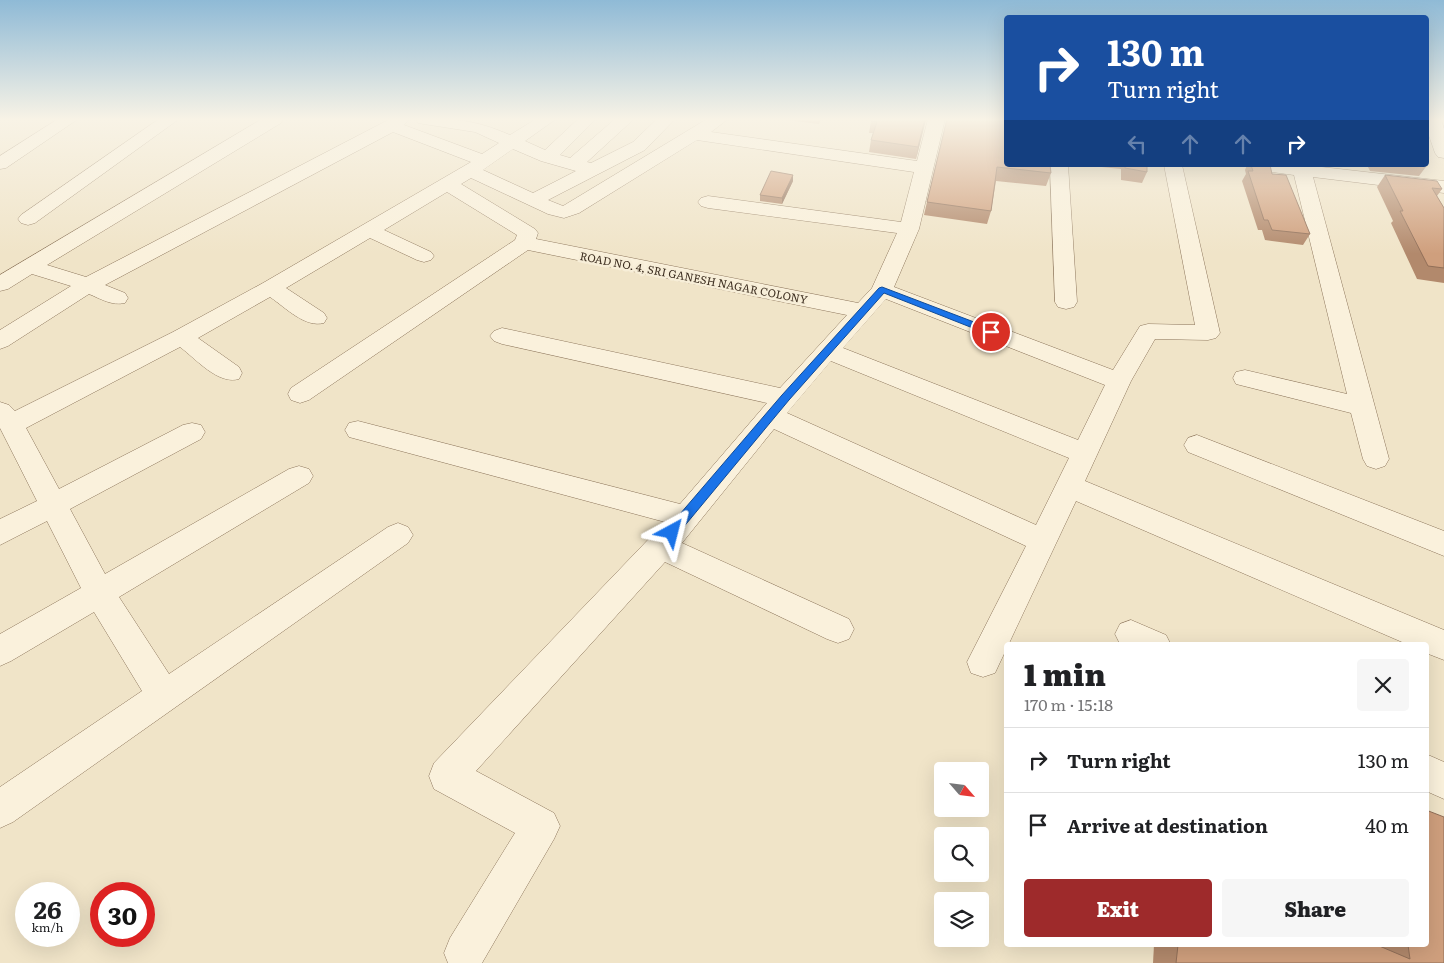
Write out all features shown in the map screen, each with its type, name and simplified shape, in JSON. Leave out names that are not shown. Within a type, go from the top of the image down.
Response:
[{"type":"street","points":[[28,220],[107,164]]},
{"type":"street","points":[[0,284],[199,164]]},
{"type":"street","points":[[0,341],[88,285],[319,164]]},
{"type":"street","points":[[473,164],[533,200],[564,212],[645,164]]},
{"type":"street","points":[[164,696],[99,593],[5,418],[181,337],[271,288],[481,164]]},
{"type":"street","points":[[574,164],[598,167],[640,167]]},
{"type":"street","points":[[533,200],[604,164]]},
{"type":"street","points":[[897,164],[925,168]]},
{"type":"street","points":[[465,953],[541,826],[447,776],[661,547],[684,516],[882,290],[909,229],[926,164]]},
{"type":"street","points":[[1059,167],[1066,302]]},
{"type":"street","points":[[983,662],[1119,381],[1148,332],[1208,333],[1173,167]]},
{"type":"street","points":[[1272,167],[1444,187]]},
{"type":"street","points":[[1302,171],[1376,459]]},
{"type":"street","points":[[300,394],[524,243],[528,233],[447,184]]},
{"type":"street","points":[[708,202],[909,229]]},
{"type":"street","points":[[368,230],[424,256]]},
{"type":"street","name":"ROAD NO. 4, SRI GANESH NAGAR COLONY","points":[[524,243],[864,311]]},
{"type":"street","points":[[29,266],[88,285],[117,298]]},
{"type":"street","points":[[271,288],[316,318]]},
{"type":"street","points":[[882,290],[1119,381]]},
{"type":"street","points":[[502,336],[778,407],[1043,541]]},
{"type":"street","points":[[181,337],[230,373]]},
{"type":"street","points":[[828,351],[1084,453]]},
{"type":"street","points":[[1245,378],[1363,408]]},
{"type":"street","points":[[358,430],[684,516]]},
{"type":"street","points":[[0,533],[192,432]]},
{"type":"street","points":[[1197,444],[1444,544]]},
{"type":"street","points":[[0,651],[299,476]]},
{"type":"street","points":[[1068,486],[1444,645]]},
{"type":"street","points":[[0,809],[398,535]]},
{"type":"street","points":[[661,547],[838,629]]},
{"type":"street","points":[[1429,774],[1444,781]]},
{"type":"building","points":[[936,164],[1004,164],[1004,167],[1050,167],[1051,173],[997,167],[991,211],[927,202]]},
{"type":"building","points":[[1147,167],[1147,172],[1125,168]]},
{"type":"building","points":[[1252,167],[1270,167],[1272,174],[1286,175],[1310,234],[1272,230],[1268,220],[1264,220],[1248,171],[1253,171]]},
{"type":"building","points":[[771,171],[793,175],[782,198],[760,195]]},
{"type":"building","points":[[1385,175],[1437,181],[1442,189],[1432,188],[1444,208],[1444,268],[1428,266],[1400,211],[1403,211]]},
{"type":"building","points":[[1429,811],[1444,817],[1444,963],[1176,963],[1178,947],[1382,947],[1410,959],[1408,947],[1429,947]]},
{"type":"route","points":[[672,532],[785,398],[882,290],[991,332]]}]
